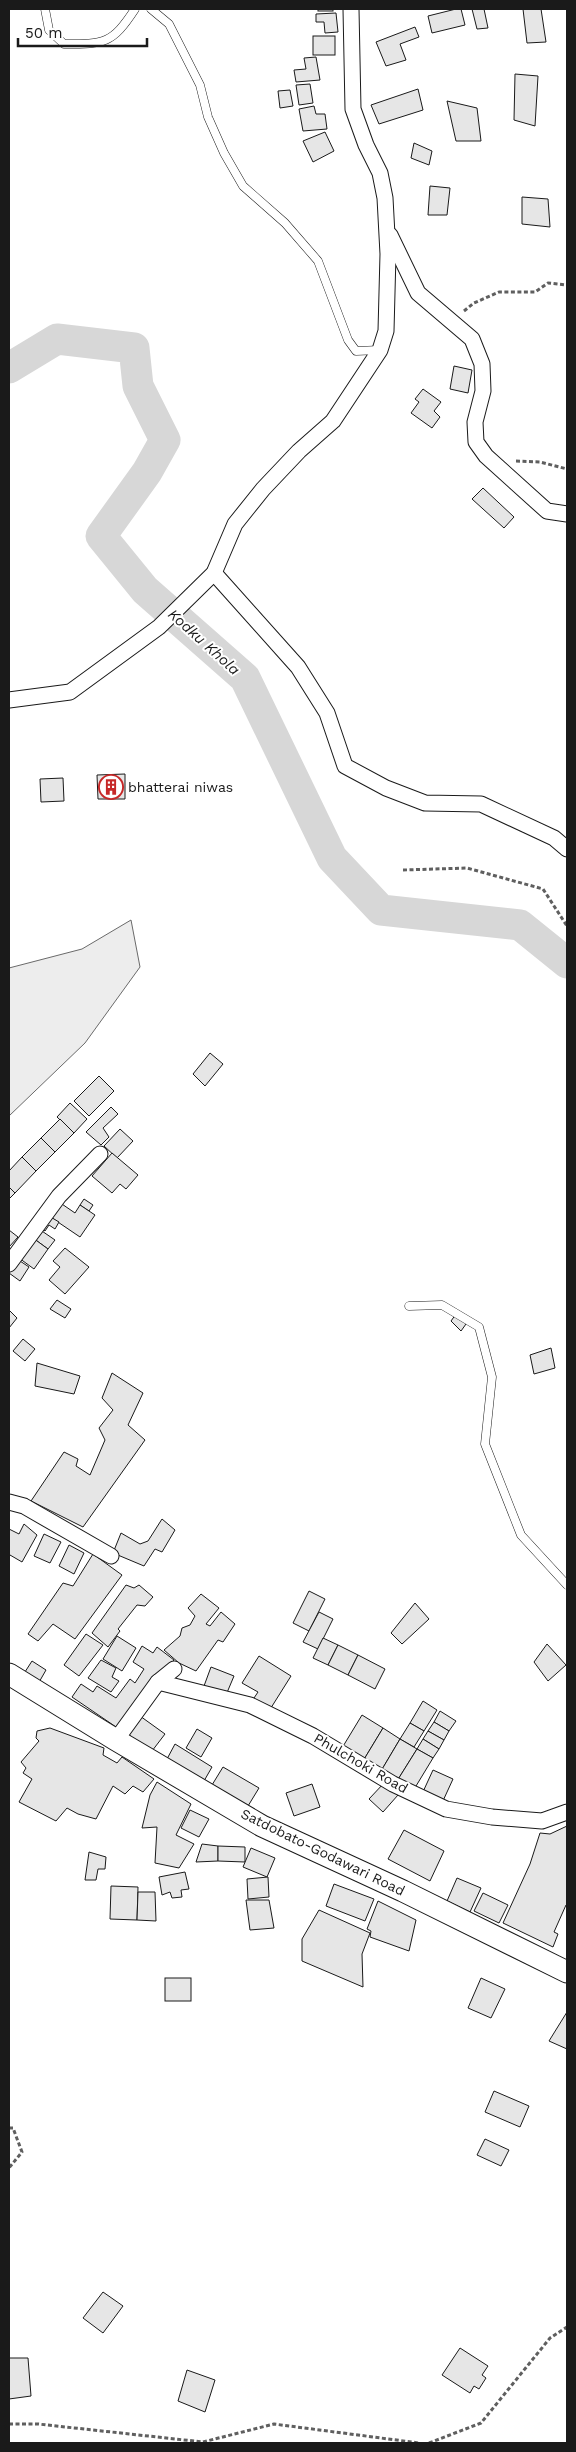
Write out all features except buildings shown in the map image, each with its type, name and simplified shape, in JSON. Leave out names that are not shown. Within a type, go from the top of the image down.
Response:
[{"type":"street","points":[[9,700],[70,692],[158,627],[214,574],[235,524],[263,489],[299,451],[333,421],[356,390],[380,350],[386,331],[388,254],[385,225],[386,198],[380,173],[366,145],[353,109],[351,9]]},
{"type":"street","points":[[385,225],[418,293],[472,339],[482,364],[483,391],[475,422],[476,442],[486,456],[547,511],[567,514]]},
{"type":"street","points":[[214,574],[298,667],[327,713],[345,766],[386,788],[424,803],[481,804],[554,838],[567,849]]},
{"type":"street","points":[[9,1264],[59,1196],[100,1154]]},
{"type":"street","points":[[9,1502],[24,1506],[111,1556]]},
{"type":"street","points":[[116,1740],[158,1682],[174,1670]]},
{"type":"street","name":"Satdobato-Godawari Road","points":[[9,1674],[262,1826],[403,1891],[567,1972]]},
{"type":"street","name":"Phulchoki Road","points":[[158,1682],[250,1706],[313,1736],[393,1784],[446,1809],[492,1817],[542,1821],[567,1812]]},
{"type":"lane","points":[[45,9],[49,30],[64,44],[95,44],[119,33],[135,9]]},
{"type":"lane","points":[[151,9],[169,24],[200,85],[212,126],[224,153],[244,186],[285,223],[318,261],[348,340],[356,351],[380,350]]},
{"type":"lane","points":[[409,1306],[442,1305],[479,1327],[492,1376],[485,1444],[521,1535],[567,1585]]},
{"type":"path","points":[[453,323],[474,303],[499,292],[536,292],[548,283],[567,285]]},
{"type":"path","points":[[486,456],[540,462],[567,469]]},
{"type":"path","points":[[402,870],[466,868],[543,889],[567,926]]},
{"type":"path","points":[[9,2128],[13,2128],[22,2152],[9,2168]]},
{"type":"path","points":[[429,2443],[481,2423],[550,2338],[567,2327]]},
{"type":"path","points":[[9,2424],[38,2424],[202,2442],[274,2424],[419,2443]]},
{"type":"shaded area","points":[[131,920],[140,967],[85,1043],[9,1116],[9,968],[82,949]]},
{"type":"waterway","name":"Kodku Khola","points":[[9,368],[57,339],[134,348],[138,386],[165,440],[147,472],[101,536],[145,590],[245,678],[332,858],[381,910],[520,925],[567,963]]},
{"type":"place","name":"bhatterai niwas","points":[[111,787]]}]
